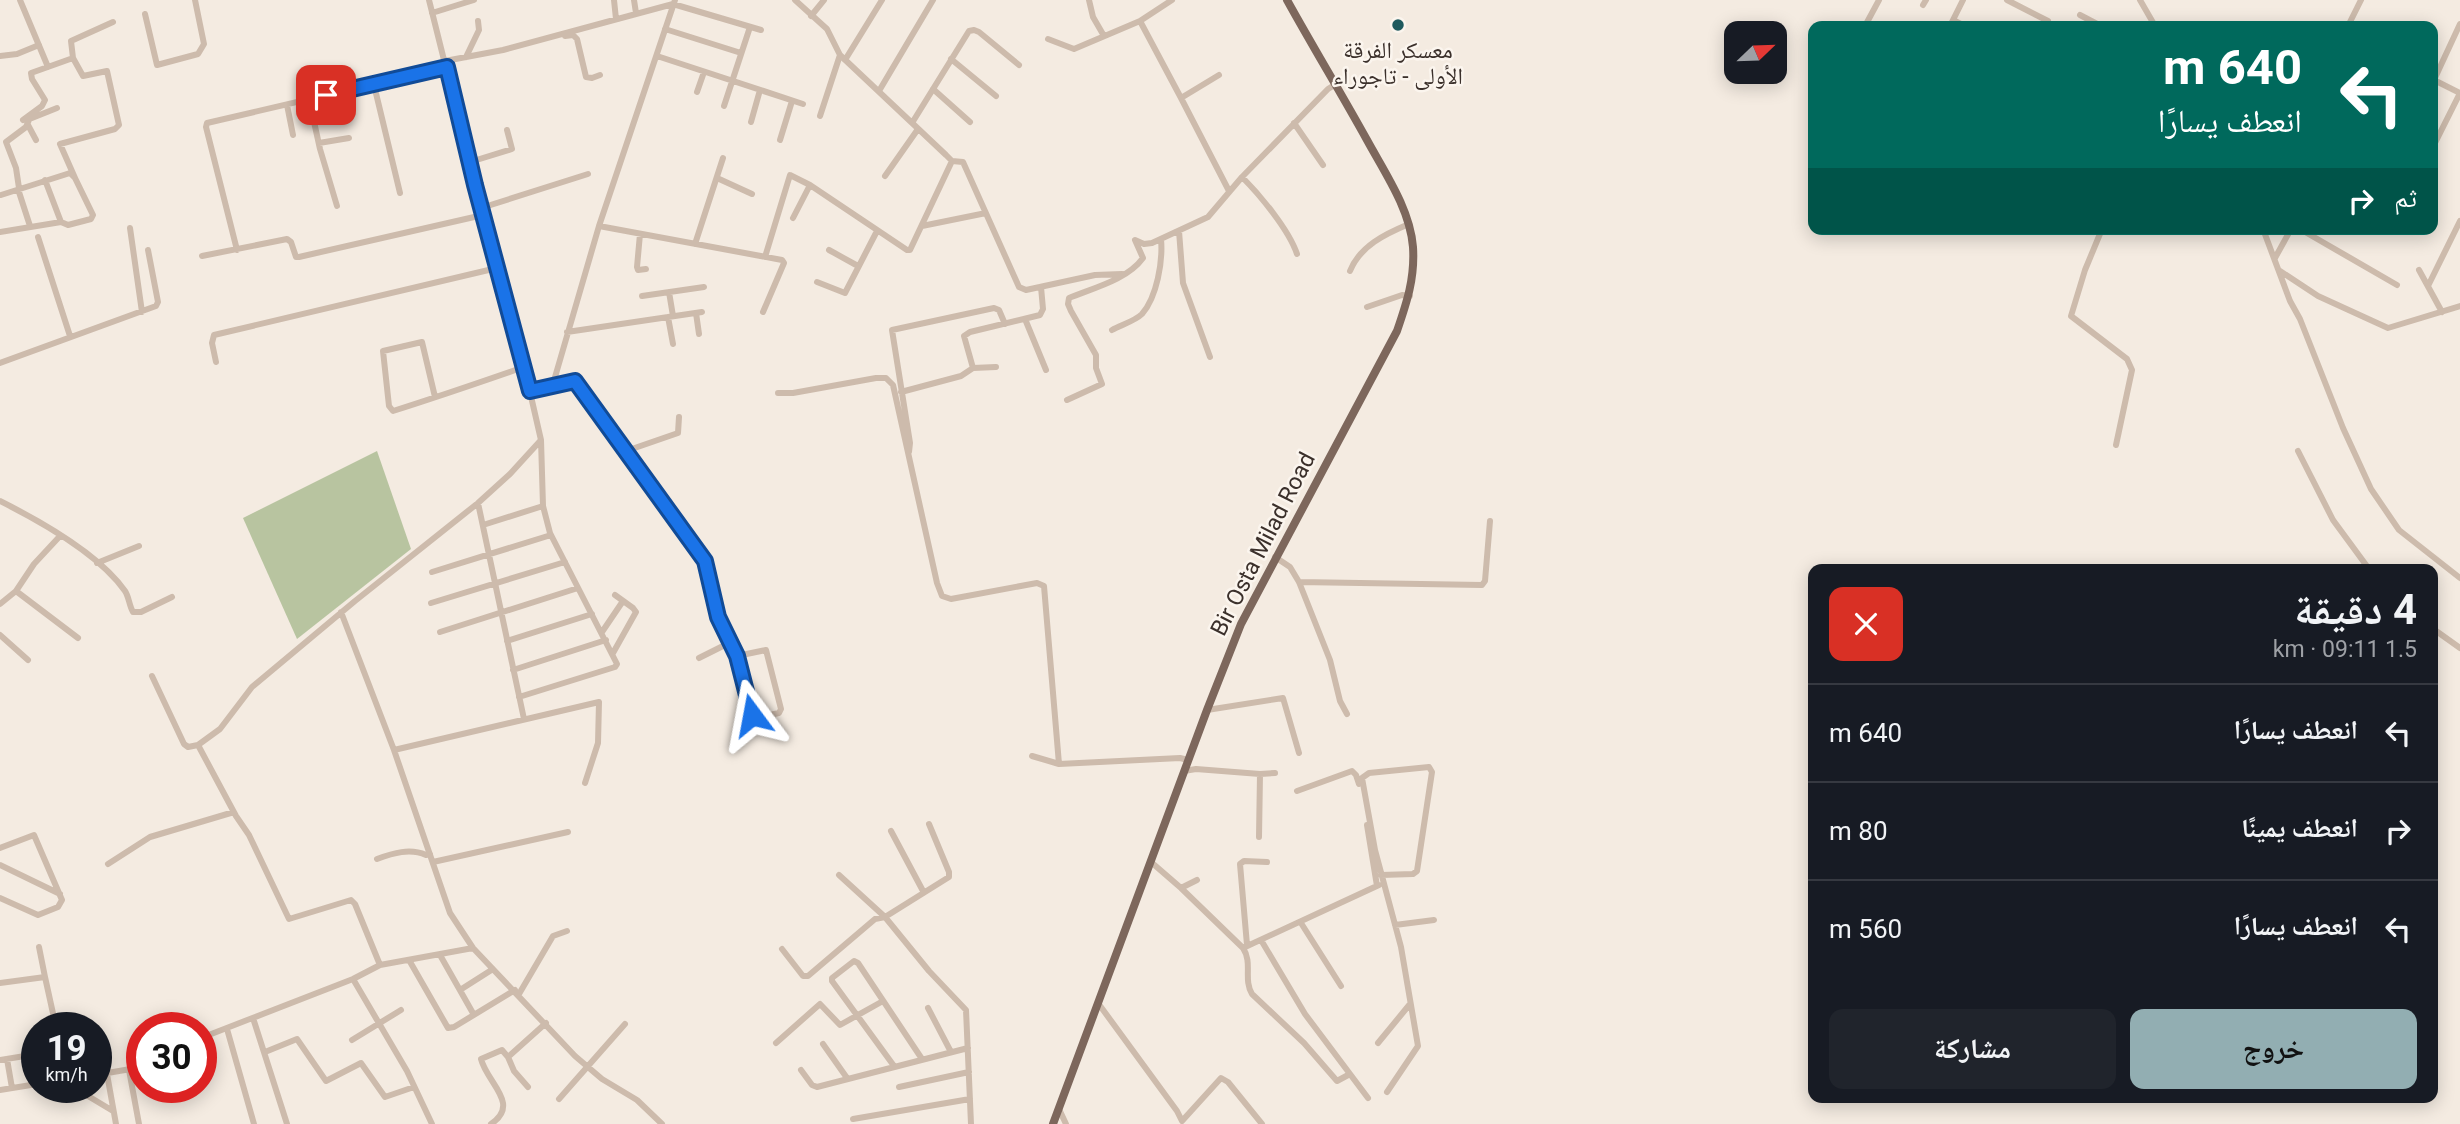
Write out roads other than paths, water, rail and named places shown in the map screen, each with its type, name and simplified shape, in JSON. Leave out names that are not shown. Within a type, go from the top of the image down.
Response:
[{"type":"main road","name":"Bir Osta Milad Road","points":[[1053,1124],[1206,710],[1241,624],[1397,331],[1410,296],[1413,255],[1409,224],[1390,182],[1287,0]]},
{"type":"street","points":[[20,0],[48,67]]},
{"type":"street","points":[[145,14],[157,65],[198,54],[204,44],[195,0]]},
{"type":"street","points":[[429,0],[530,391],[541,440],[543,506],[551,535],[617,662],[615,667],[519,697]]},
{"type":"street","points":[[432,13],[474,0]]},
{"type":"street","points":[[614,0],[616,19]]},
{"type":"street","points":[[634,0],[636,13]]},
{"type":"street","points":[[796,0],[827,29],[843,58],[952,161],[964,162],[1019,287],[1026,290],[1095,275],[1125,274]]},
{"type":"street","points":[[811,16],[824,0]]},
{"type":"street","points":[[820,116],[843,58],[881,0]]},
{"type":"street","points":[[879,91],[933,0]]},
{"type":"street","points":[[1089,0],[1093,17],[1104,36]]},
{"type":"street","points":[[1048,39],[1071,50],[1140,21],[1172,0]]},
{"type":"street","points":[[1868,21],[1879,0]]},
{"type":"street","points":[[1953,21],[1963,0]]},
{"type":"street","points":[[2007,0],[2048,21]]},
{"type":"street","points":[[2140,0],[2150,21]]},
{"type":"street","points":[[2350,21],[2361,0]]},
{"type":"street","points":[[554,384],[599,226],[674,2]]},
{"type":"street","points":[[237,250],[206,125],[374,85],[466,57],[674,2],[761,30]]},
{"type":"street","points":[[2080,15],[2085,21]]},
{"type":"street","points":[[1140,21],[1230,191]]},
{"type":"street","points":[[0,232],[61,222],[71,225],[92,217],[60,144],[117,129],[119,125],[107,71],[83,76],[73,58],[72,40],[113,22]]},
{"type":"street","points":[[466,57],[480,30],[478,22]]},
{"type":"street","points":[[2438,70],[2460,24]]},
{"type":"street","points":[[724,106],[750,27]]},
{"type":"street","points":[[665,29],[741,53]]},
{"type":"street","points":[[912,123],[966,34],[974,30],[1018,65]]},
{"type":"street","points":[[523,44],[573,36],[577,39],[586,77],[600,75]]},
{"type":"street","points":[[0,56],[17,54],[39,45]]},
{"type":"street","points":[[657,56],[803,104]]},
{"type":"street","points":[[30,226],[15,165],[6,143],[46,100],[30,74],[73,58]]},
{"type":"street","points":[[951,59],[996,96]]},
{"type":"street","points":[[697,92],[704,72]]},
{"type":"street","points":[[1181,98],[1219,75]]},
{"type":"street","points":[[2438,82],[2460,93],[2438,137]]},
{"type":"street","points":[[1067,400],[1102,384],[1096,368],[1098,358],[1067,300],[1125,274],[1136,266],[1143,258],[1135,240],[1144,244],[1161,239],[1208,217],[1242,177],[1336,84]]},
{"type":"street","points":[[374,85],[400,193]]},
{"type":"street","points":[[933,89],[970,122]]},
{"type":"street","points":[[751,122],[761,90]]},
{"type":"street","points":[[309,99],[337,206]]},
{"type":"street","points":[[780,140],[792,101]]},
{"type":"street","points":[[287,104],[293,135]]},
{"type":"street","points":[[28,119],[57,108]]},
{"type":"street","points":[[28,119],[36,140]]},
{"type":"street","points":[[1294,123],[1323,165]]},
{"type":"street","points":[[885,176],[918,129]]},
{"type":"street","points":[[470,162],[512,149],[507,130]]},
{"type":"street","points":[[319,143],[349,138]]},
{"type":"street","points":[[695,244],[723,158]]},
{"type":"street","points":[[765,257],[790,175],[810,185],[910,250],[952,161]]},
{"type":"street","points":[[1,195],[69,173],[75,178]]},
{"type":"street","points":[[202,256],[287,239],[291,242],[296,257],[299,257],[482,212],[588,174]]},
{"type":"street","points":[[1242,177],[1278,222],[1297,254]]},
{"type":"street","points":[[717,178],[752,194]]},
{"type":"street","points":[[45,180],[61,222]]},
{"type":"street","points":[[793,218],[810,185]]},
{"type":"street","points":[[922,226],[986,213]]},
{"type":"street","points":[[2428,286],[2460,221]]},
{"type":"street","points":[[1350,271],[1360,252],[1390,232],[1409,224]]},
{"type":"street","points":[[599,226],[782,260],[784,263],[763,312]]},
{"type":"street","points":[[130,228],[142,312]]},
{"type":"street","points":[[817,282],[845,293],[877,231]]},
{"type":"street","points":[[1179,231],[1183,283],[1210,357]]},
{"type":"street","points":[[640,234],[637,267],[638,270],[646,269]]},
{"type":"street","points":[[2100,235],[2071,316],[2127,359],[2132,370],[2116,445]]},
{"type":"street","points":[[2265,235],[2343,428],[2371,489],[2399,530],[2460,578]]},
{"type":"street","points":[[2275,258],[2288,235]]},
{"type":"street","points":[[2310,235],[2397,285]]},
{"type":"street","points":[[38,237],[69,336]]},
{"type":"street","points":[[1112,330],[1139,316],[1153,294],[1162,263],[1161,239]]},
{"type":"street","points":[[0,363],[158,304],[148,250]]},
{"type":"street","points":[[829,250],[858,266]]},
{"type":"street","points":[[216,362],[212,343],[214,335],[497,268]]},
{"type":"street","points":[[2278,270],[2318,296],[2382,327],[2393,328],[2460,306]]},
{"type":"street","points":[[2419,270],[2442,312]]},
{"type":"street","points":[[642,296],[704,287]]},
{"type":"street","points":[[973,368],[964,336],[970,332],[1042,313],[1041,287]]},
{"type":"street","points":[[669,292],[673,344]]},
{"type":"street","points":[[1367,307],[1402,295],[1410,296]]},
{"type":"street","points":[[908,454],[910,443],[892,330],[994,308],[999,310],[1004,324]]},
{"type":"street","points":[[567,332],[699,313],[699,334]]},
{"type":"street","points":[[1025,319],[1046,370]]},
{"type":"street","points":[[435,397],[422,342],[382,352],[389,407],[392,411],[435,397],[524,367]]},
{"type":"street","points":[[901,392],[961,376],[973,368],[996,366]]},
{"type":"street","points":[[778,393],[886,378],[894,385],[942,596],[951,599],[1037,583],[1044,586],[1059,764]]},
{"type":"street","points":[[530,391],[575,381],[702,555],[718,617],[737,656],[752,715],[755,718],[779,713],[781,709],[766,650],[737,656]]},
{"type":"street","points":[[626,452],[678,433],[679,417]]},
{"type":"street","points":[[152,676],[184,744],[188,747],[198,745],[228,721],[252,687],[478,502],[510,474],[541,440]]},
{"type":"street","points":[[2298,451],[2333,520],[2365,564]]},
{"type":"street","points":[[0,501],[60,536],[97,563],[125,592],[133,612],[141,612],[172,597]]},
{"type":"street","points":[[478,502],[524,719]]},
{"type":"street","points":[[483,525],[543,506]]},
{"type":"street","points":[[1299,582],[1480,585],[1485,581],[1490,522]]},
{"type":"street","points":[[432,572],[551,535]]},
{"type":"street","points":[[0,604],[16,591],[34,564],[60,536]]},
{"type":"street","points":[[97,563],[139,546]]},
{"type":"street","points":[[1275,557],[1290,567],[1299,582],[1331,660],[1340,701],[1347,714]]},
{"type":"street","points":[[431,603],[565,562]]},
{"type":"street","points":[[440,632],[578,588]]},
{"type":"street","points":[[16,591],[78,638]]},
{"type":"street","points":[[613,653],[636,612],[615,595]]},
{"type":"street","points":[[601,632],[623,601]]},
{"type":"street","points":[[341,612],[394,750],[450,913],[473,948],[588,1069],[628,1093],[662,1124]]},
{"type":"street","points":[[507,641],[592,614]]},
{"type":"street","points":[[2438,632],[2460,648]]},
{"type":"street","points":[[0,635],[28,660]]},
{"type":"street","points":[[513,670],[606,640]]},
{"type":"street","points":[[699,657],[731,642]]},
{"type":"street","points":[[1206,710],[1283,698],[1298,753]]},
{"type":"street","points":[[394,750],[599,702],[598,743],[585,783]]},
{"type":"street","points":[[198,745],[249,835],[288,918],[351,900],[380,965]]},
{"type":"street","points":[[1031,756],[1059,764],[1180,758],[1188,760]]},
{"type":"street","points":[[1380,885],[1381,875],[1362,778],[1366,774],[1429,767],[1432,772],[1416,871],[1413,874],[1381,875]]},
{"type":"street","points":[[1184,771],[1196,769],[1275,774]]},
{"type":"street","points":[[1297,791],[1354,771],[1380,885],[1401,947],[1418,1048],[1387,1092]]},
{"type":"street","points":[[1259,837],[1260,774]]},
{"type":"street","points":[[108,864],[150,837],[234,812]]},
{"type":"street","points":[[782,949],[799,973],[807,976],[878,916],[885,917],[950,875],[929,824]]},
{"type":"street","points":[[891,831],[923,891]]},
{"type":"street","points":[[433,862],[568,832]]},
{"type":"street","points":[[0,848],[34,835],[62,900],[58,907],[38,915],[0,898]]},
{"type":"street","points":[[377,859],[404,852],[430,854]]},
{"type":"street","points":[[1267,862],[1244,861],[1240,864],[1248,987],[1252,994],[1304,1043],[1337,1081],[1350,1074]]},
{"type":"street","points":[[1151,862],[1245,946]]},
{"type":"street","points":[[0,865],[60,894]]},
{"type":"street","points":[[839,876],[885,917],[965,1010],[971,1124]]},
{"type":"street","points":[[1181,888],[1197,880]]},
{"type":"street","points":[[1245,946],[1380,885]]},
{"type":"street","points":[[1395,925],[1434,920]]},
{"type":"street","points":[[1301,923],[1341,986]]},
{"type":"street","points":[[410,960],[448,1028],[454,1027],[517,992],[553,936],[566,931]]},
{"type":"street","points":[[1261,940],[1305,1014],[1368,1098]]},
{"type":"street","points":[[39,947],[53,1012]]},
{"type":"street","points":[[217,1032],[353,979],[380,965],[473,948]]},
{"type":"street","points":[[440,955],[474,1015]]},
{"type":"street","points":[[894,1066],[832,979],[854,961],[858,963],[922,1059]]},
{"type":"street","points":[[460,990],[494,969]]},
{"type":"street","points":[[0,983],[45,977]]},
{"type":"street","points":[[353,979],[432,1124]]},
{"type":"street","points":[[776,1043],[820,1004],[838,1024],[883,1001]]},
{"type":"street","points":[[1098,1003],[1177,1111],[1182,1123],[1221,1078],[1228,1082],[1262,1124]]},
{"type":"street","points":[[1378,1043],[1410,1004]]},
{"type":"street","points":[[928,1008],[951,1052]]},
{"type":"street","points":[[352,1040],[401,1010]]},
{"type":"street","points":[[253,1018],[287,1124]]},
{"type":"street","points":[[508,1057],[546,1023]]},
{"type":"street","points":[[559,1099],[625,1024]]},
{"type":"street","points":[[227,1029],[254,1124]]},
{"type":"street","points":[[265,1052],[297,1039],[304,1045],[326,1081],[361,1063],[385,1097],[414,1087]]},
{"type":"street","points":[[823,1044],[847,1078]]},
{"type":"street","points":[[801,1070],[814,1086],[968,1048]]},
{"type":"street","points":[[491,1124],[503,1113],[505,1104],[481,1059],[502,1050],[514,1071],[528,1087]]},
{"type":"street","points":[[12,1088],[3,1060],[21,1057]]},
{"type":"street","points":[[899,1087],[969,1072]]},
{"type":"street","points":[[0,1090],[21,1087]]},
{"type":"street","points":[[853,1119],[970,1098]]},
{"type":"street","points":[[100,1103],[113,1111]]},
{"type":"street","points":[[112,1103],[116,1124]]},
{"type":"street","points":[[135,1103],[139,1124]]},
{"type":"street","points":[[1059,1109],[1066,1124]]},
{"type":"place","name":"معسكر الفرقة الأولى - تاجوراء","points":[[1398,25]]}]
